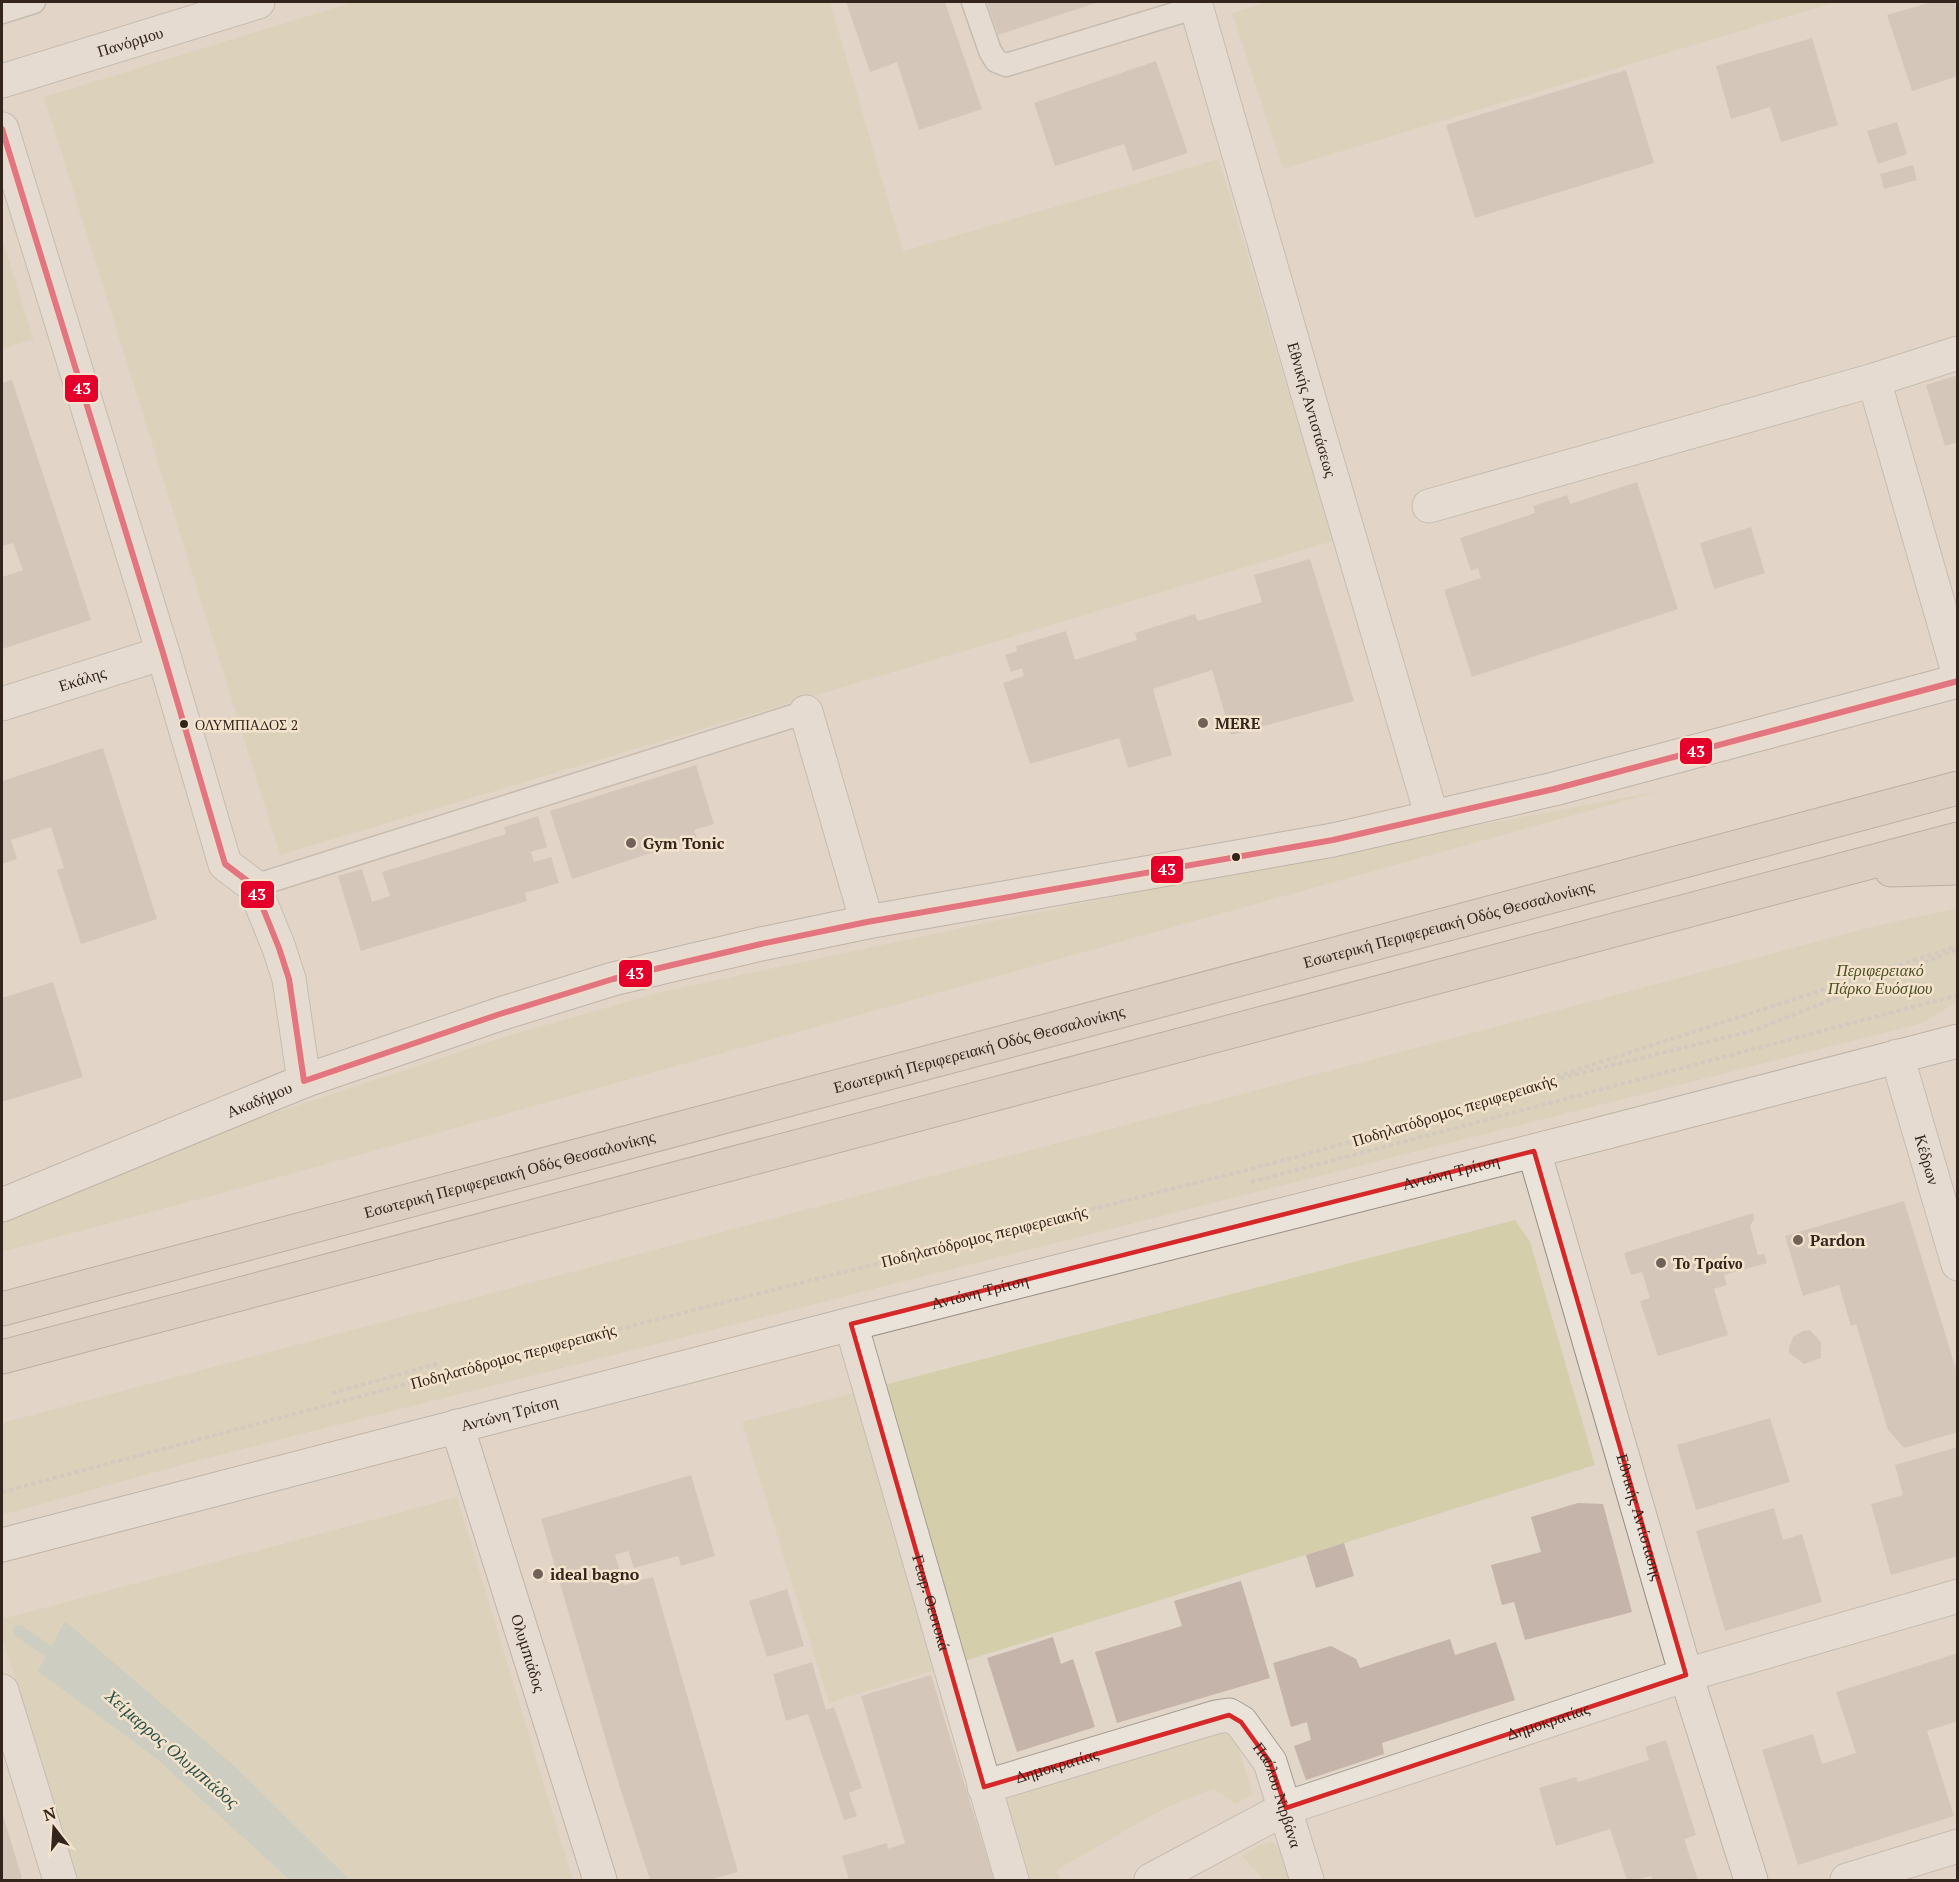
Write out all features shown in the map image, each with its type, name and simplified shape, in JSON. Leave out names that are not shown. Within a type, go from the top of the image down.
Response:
[{"type":"highway","points":[[1840,820],[1958,765]]},
{"type":"highway","name":"Εσωτερική Περιφερειακή Οδός Θεσσαλονίκης","points":[[2,1309],[1958,788]]},
{"type":"highway","points":[[2,1358],[1958,839]]},
{"type":"highway","points":[[1836,872],[1958,868]]},
{"type":"street","name":"Πανόρμου","points":[[2,81],[258,2]]},
{"type":"street","name":"Εθνικής Αντιστάσεως","points":[[1196,4],[1432,817]]},
{"type":"street","points":[[2,129],[163,653],[225,864],[254,886],[289,979],[304,1081]]},
{"type":"street","points":[[1429,506],[1874,380],[1958,353]]},
{"type":"street","points":[[1874,380],[1958,672]]},
{"type":"street","name":"Εκάλης","points":[[2,704],[163,653]]},
{"type":"street","name":"Ακαδήμου","points":[[2,1205],[304,1081],[614,978],[867,922],[1333,840],[1565,786],[1958,681]]},
{"type":"street","points":[[806,712],[867,922]]},
{"type":"street","name":"Αντώνη Τρίτση","points":[[2,1545],[851,1324],[1958,1041]]},
{"type":"street","name":"Κέδρων","points":[[1897,1056],[1958,1264]]},
{"type":"street","name":"Εθνικής Αντίστασης","points":[[1534,1151],[1686,1676],[1751,1881]]},
{"type":"street","name":"Γεωρ. Θεοτοκά","points":[[851,1324],[1012,1881]]},
{"type":"street","name":"Ολυμπιάδος","points":[[458,1426],[600,1881]]},
{"type":"street","name":"Δημοκρατίας","points":[[1151,1881],[1286,1808],[1686,1676],[1958,1596]]},
{"type":"street","points":[[2,1691],[60,1881]]},
{"type":"street","name":"Δημοκρατίας","points":[[984,1787],[1216,1717],[1234,1716]]},
{"type":"street","name":"Παύλου Νιρβάνα","points":[[1234,1716],[1241,1722],[1269,1762],[1286,1808],[1307,1881]]},
{"type":"street","points":[[1847,1881],[1958,1846]]},
{"type":"lane","points":[[2,12],[34,2]]},
{"type":"lane","points":[[973,2],[990,51],[996,61],[1006,65],[1196,4]]},
{"type":"lane","points":[[254,886],[806,712]]},
{"type":"path","name":"Ποδηλατόδρομος περιφερειακής","points":[[2,1492],[489,1362],[1258,1167],[1365,1138],[1557,1079],[1755,1030],[1958,948]]},
{"type":"path","points":[[1365,1138],[1958,948]]},
{"type":"path","points":[[332,1393],[437,1364]]},
{"type":"highlighted area","points":[[1534,1151],[1686,1675],[1286,1808],[1270,1762],[1241,1722],[1229,1715],[984,1787],[851,1324]]},
{"type":"green space","points":[[353,2],[830,2],[903,251],[1219,159],[1333,541],[280,855],[44,97]]},
{"type":"green space","points":[[1267,2],[1836,2],[1283,169],[1232,13]]},
{"type":"green space","points":[[2,238],[37,351],[32,340],[2,349]]},
{"type":"green space","points":[[1660,791],[237,1189],[2,1252],[2,1215],[262,1117],[507,1036],[661,992],[1008,918],[1340,851]]},
{"type":"green space","name":"Περιφερειακό Πάρκο Ευόσμου","points":[[1957,908],[1957,1002],[1923,1023],[192,1462],[2,1515],[2,1423],[1871,927]]},
{"type":"green space","points":[[1515,1220],[1530,1242],[1595,1465],[829,1703],[742,1422]]},
{"type":"green space","points":[[457,1497],[573,1880],[79,1880],[2,1638],[2,1619]]},
{"type":"green space","points":[[1228,1729],[1235,1736],[1253,1795],[1235,1804],[1214,1789],[1165,1808],[1057,1870],[1060,1880],[1028,1880],[1003,1797]]},
{"type":"green space","points":[[1273,1842],[1281,1850],[1290,1880],[1258,1880],[1262,1878],[1242,1856],[1259,1845]]},
{"type":"water","points":[[65,1621],[232,1764],[350,1880],[290,1880],[157,1759],[38,1671]]},
{"type":"building","points":[[846,2],[945,2],[982,109],[919,130],[897,62],[870,72]]},
{"type":"building","points":[[987,2],[1099,2],[998,35]]},
{"type":"building","points":[[1932,2],[1954,2],[1958,14],[1958,76],[1912,91],[1887,15]]},
{"type":"building","points":[[1812,38],[1838,125],[1781,142],[1770,107],[1731,119],[1716,66]]},
{"type":"building","points":[[1156,61],[1188,153],[1133,171],[1124,144],[1055,166],[1034,103]]},
{"type":"building","points":[[1626,70],[1654,163],[1475,218],[1446,125]]},
{"type":"building","points":[[1897,122],[1907,154],[1878,164],[1867,131]]},
{"type":"building","points":[[1913,165],[1917,180],[1884,189],[1880,174]]},
{"type":"building","points":[[1958,375],[1958,442],[1945,446],[1926,385]]},
{"type":"building","points":[[12,380],[91,620],[2,649],[2,577],[23,570],[13,543],[2,546],[2,383]]},
{"type":"building","points":[[1637,482],[1678,609],[1472,677],[1444,590],[1481,578],[1478,568],[1471,571],[1460,538],[1535,513],[1533,506],[1567,495],[1570,504]]},
{"type":"building","points":[[1751,527],[1765,573],[1714,589],[1700,543]]},
{"type":"building","points":[[1310,559],[1354,701],[1231,735],[1212,670],[1153,689],[1172,755],[1128,768],[1119,738],[1030,764],[1003,683],[1024,676],[1022,668],[1011,672],[1005,655],[1017,651],[1016,646],[1066,631],[1075,660],[1137,640],[1135,633],[1195,614],[1198,621],[1262,602],[1254,575]]},
{"type":"building","points":[[103,748],[157,919],[81,944],[57,870],[64,868],[51,827],[11,840],[17,859],[2,864],[2,781]]},
{"type":"building","points":[[696,765],[714,824],[694,830],[697,838],[572,879],[550,811]]},
{"type":"building","points":[[538,816],[547,847],[531,852],[534,862],[551,857],[559,883],[525,893],[527,901],[361,951],[338,876],[362,869],[372,902],[390,896],[382,872],[506,834],[504,827]]},
{"type":"building","points":[[53,982],[83,1077],[2,1102],[2,998]]},
{"type":"building","points":[[1904,1201],[1958,1375],[1958,1432],[1904,1448],[1888,1430],[1856,1324],[1851,1326],[1839,1285],[1803,1296],[1785,1236]]},
{"type":"building","points":[[1753,1213],[1754,1219],[1750,1226],[1758,1255],[1764,1254],[1767,1263],[1724,1275],[1727,1285],[1714,1289],[1728,1335],[1658,1356],[1640,1301],[1650,1298],[1642,1272],[1631,1275],[1624,1253]]},
{"type":"building","points":[[1810,1330],[1821,1342],[1821,1358],[1804,1364],[1789,1353],[1789,1348],[1793,1337]]},
{"type":"building","points":[[1770,1418],[1790,1482],[1696,1510],[1677,1445]]},
{"type":"building","points":[[1958,1447],[1958,1556],[1891,1575],[1871,1504],[1903,1495],[1895,1465]]},
{"type":"building","points":[[691,1475],[715,1556],[681,1566],[678,1556],[634,1568],[628,1551],[615,1555],[624,1585],[653,1577],[738,1872],[709,1880],[650,1880],[620,1788],[541,1519]]},
{"type":"building","points":[[1578,1503],[1603,1504],[1632,1612],[1525,1640],[1514,1602],[1502,1605],[1491,1565],[1541,1552],[1531,1517]]},
{"type":"building","points":[[1774,1508],[1783,1540],[1802,1534],[1822,1602],[1725,1631],[1696,1531]]},
{"type":"building","points":[[1344,1543],[1354,1576],[1316,1588],[1306,1555]]},
{"type":"building","points":[[1241,1581],[1270,1678],[1117,1723],[1095,1652],[1182,1626],[1174,1601]]},
{"type":"building","points":[[787,1589],[804,1646],[767,1657],[749,1601]]},
{"type":"building","points":[[1053,1637],[1061,1664],[1073,1659],[1095,1727],[1017,1752],[987,1658]]},
{"type":"building","points":[[1450,1639],[1455,1655],[1496,1642],[1515,1700],[1382,1743],[1384,1754],[1306,1780],[1294,1746],[1311,1740],[1307,1722],[1291,1727],[1273,1663],[1331,1646],[1356,1659],[1360,1668]]},
{"type":"building","points":[[1958,1653],[1958,1721],[1927,1731],[1954,1816],[1798,1865],[1762,1750],[1813,1734],[1822,1764],[1856,1753],[1836,1692]]},
{"type":"building","points":[[812,1662],[826,1710],[834,1707],[862,1788],[849,1793],[857,1816],[844,1820],[808,1714],[786,1721],[773,1674]]},
{"type":"building","points":[[931,1675],[994,1880],[849,1880],[842,1856],[887,1843],[888,1849],[905,1843],[861,1696]]},
{"type":"building","points":[[1666,1740],[1696,1835],[1684,1839],[1698,1880],[1652,1880],[1651,1876],[1627,1880],[1610,1829],[1556,1846],[1539,1788],[1576,1777],[1578,1782],[1649,1760],[1645,1747]]},
{"type":"building","points":[[2,1812],[22,1878],[15,1880],[2,1880]]},
{"type":"waterway","name":"Χείμαρρος Ολυμπιάδος","points":[[19,1631],[62,1661]]},
{"type":"transit line","name":"43","points":[[2,129],[163,653],[225,864],[254,886],[289,979],[304,1081],[500,1014],[613,979],[867,922],[1333,840],[1554,789],[1958,681]]},
{"type":"place","name":"MERE","points":[[1203,723]]},
{"type":"place","name":"ΟΛΥΜΠΙΑΔΟΣ 2","points":[[184,724]]},
{"type":"place","name":"Gym Tonic","points":[[631,843]]},
{"type":"place","name":"Pardon","points":[[1798,1240]]},
{"type":"place","name":"Το Τραίνο","points":[[1661,1263]]},
{"type":"place","name":"ideal bagno","points":[[538,1574]]}]
